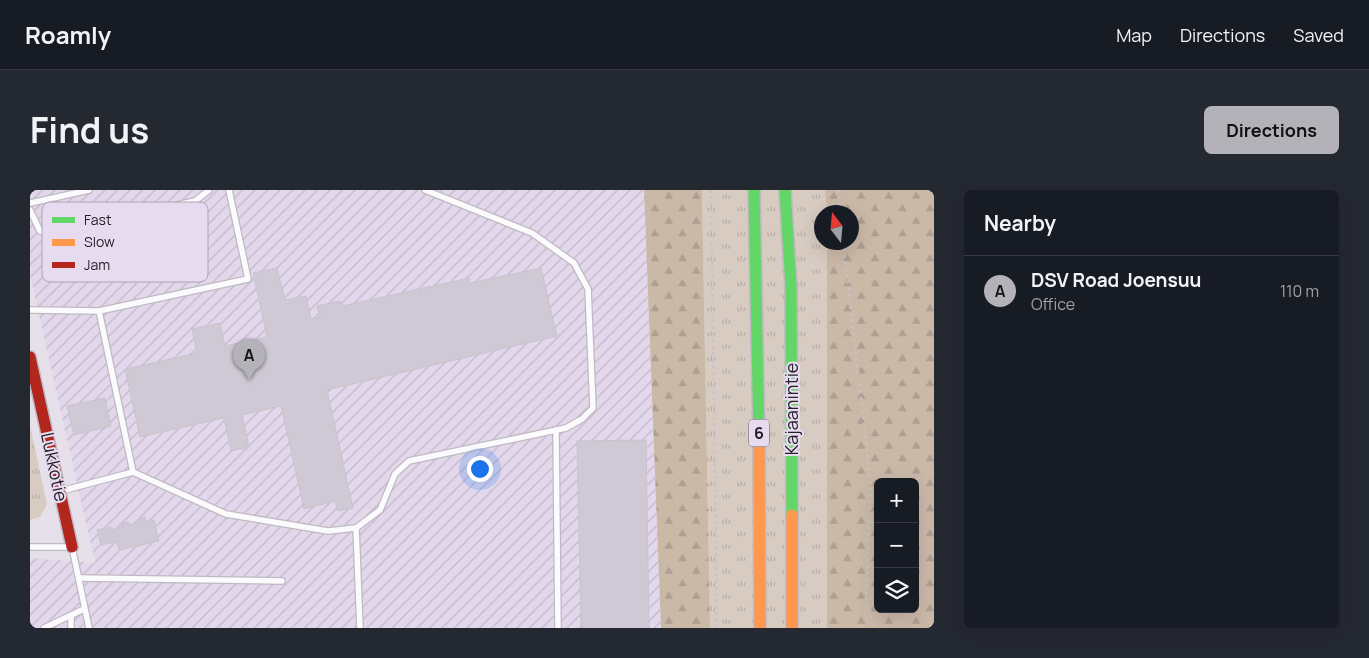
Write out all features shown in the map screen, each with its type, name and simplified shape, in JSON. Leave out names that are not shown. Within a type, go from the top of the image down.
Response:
[{"type":"main road","name":"Kajaanintie","points":[[754,190],[761,535],[760,628]]},
{"type":"main road","name":"Kajaanintie","points":[[785,190],[791,287],[792,628]]},
{"type":"main road","name":"Lukkotie","points":[[30,357],[72,547]]},
{"type":"lane","points":[[30,203],[89,190]]},
{"type":"lane","points":[[190,202],[195,201],[209,190]]},
{"type":"lane","points":[[30,310],[99,312],[248,279],[229,190]]},
{"type":"lane","points":[[60,491],[133,472],[226,514],[328,531],[356,528],[380,510],[395,474],[408,461],[566,428],[582,419],[593,408],[588,289],[574,263],[532,233],[425,190]]},
{"type":"lane","points":[[30,210],[40,231],[42,231]]},
{"type":"lane","points":[[99,312],[133,472]]},
{"type":"lane","points":[[556,430],[558,628]]},
{"type":"lane","points":[[356,528],[360,628]]},
{"type":"lane","points":[[30,547],[72,547],[89,628]]},
{"type":"lane","points":[[78,578],[282,581]]},
{"type":"lane","points":[[44,628],[84,609]]},
{"type":"lane","points":[[70,628],[71,616]]},
{"type":"path","points":[[712,190],[717,628]]},
{"type":"path","points":[[838,190],[839,205]]},
{"type":"path","points":[[844,250],[871,486],[866,602],[874,628]]},
{"type":"shaded area","points":[[30,190],[644,190],[661,628],[30,628],[30,558],[95,563],[30,275]]},
{"type":"green space","points":[[644,190],[702,190],[710,628],[661,628]]},
{"type":"green space","points":[[702,190],[825,190],[826,205],[814,205],[814,250],[827,250],[827,628],[710,628]]},
{"type":"green space","points":[[825,190],[934,190],[934,628],[827,628],[827,250],[859,250],[859,205],[826,205]]},
{"type":"green space","points":[[30,426],[47,504],[40,517],[30,520]]},
{"type":"building","points":[[277,268],[285,300],[306,296],[311,319],[320,317],[317,306],[340,301],[342,306],[469,278],[470,283],[541,268],[557,336],[327,390],[353,508],[338,511],[335,501],[304,509],[281,406],[242,415],[249,447],[231,451],[224,418],[140,437],[125,369],[197,353],[192,329],[220,323],[225,346],[267,337],[253,273]]},
{"type":"building","points":[[105,398],[111,426],[74,435],[67,406]]},
{"type":"building","points":[[646,440],[649,628],[581,628],[577,441]]},
{"type":"building","points":[[145,517],[146,522],[154,520],[159,541],[119,550],[114,529],[122,527],[121,524],[128,522],[129,525],[139,522],[139,519]]},
{"type":"building","points":[[112,527],[115,542],[101,545],[97,530]]},
{"type":"traffic: fast","points":[[754,190],[759,438]]},
{"type":"traffic: fast","points":[[785,190],[791,287],[792,515]]},
{"type":"traffic: slow","points":[[759,438],[760,628]]},
{"type":"traffic: slow","points":[[792,515],[792,628]]},
{"type":"traffic: jam","points":[[30,357],[72,547]]},
{"type":"place","name":"DSV Road Joensuu","points":[[249,380]]}]
